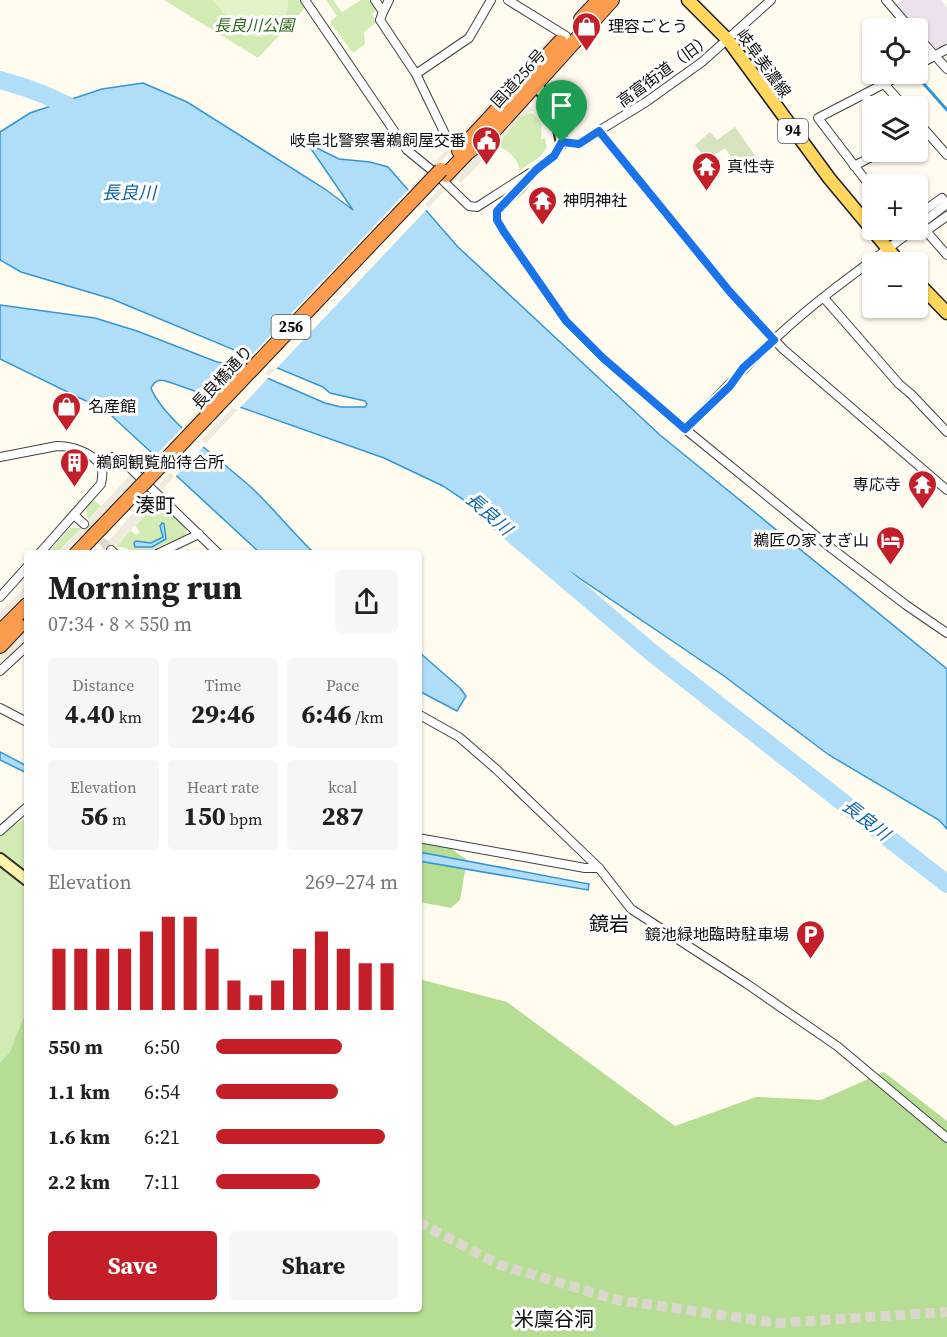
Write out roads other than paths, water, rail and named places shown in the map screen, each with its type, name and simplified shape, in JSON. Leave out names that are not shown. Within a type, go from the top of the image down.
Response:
[{"type":"highway","name":"国道256号","points":[[446,178],[599,0]]},
{"type":"highway","name":"国道256号","points":[[532,80],[612,0]]},
{"type":"highway","name":"長良橋通り","points":[[80,550],[145,488],[446,178]]},
{"type":"highway","name":"長良橋通り","points":[[91,550],[145,488]]},
{"type":"highway","points":[[0,632],[24,608]]},
{"type":"highway","points":[[0,646],[24,621]]},
{"type":"main road","name":"岐阜美濃線","points":[[688,0],[728,40],[808,151],[890,252]]},
{"type":"main road","points":[[928,293],[947,313]]},
{"type":"street","points":[[305,0],[407,150],[446,178],[470,206],[477,207],[537,169],[554,156],[562,142],[552,107],[532,80]]},
{"type":"street","points":[[375,0],[382,12]]},
{"type":"street","points":[[389,0],[380,20],[416,74],[445,134]]},
{"type":"street","points":[[416,74],[469,38],[491,0]]},
{"type":"street","points":[[508,0],[566,36]]},
{"type":"street","name":"高富街道（旧）","points":[[562,142],[579,144],[655,95],[702,62],[771,0]]},
{"type":"street","points":[[889,1],[902,18]]},
{"type":"street","points":[[928,48],[947,69]]},
{"type":"street","points":[[928,60],[947,49]]},
{"type":"street","points":[[862,176],[818,118],[884,84],[895,96]]},
{"type":"street","points":[[599,131],[730,292],[774,340],[947,490]]},
{"type":"street","points":[[928,137],[947,155]]},
{"type":"street","points":[[854,166],[862,162]]},
{"type":"street","points":[[537,169],[497,211],[497,220],[566,321],[603,358],[685,429],[831,548],[947,633]]},
{"type":"street","points":[[928,208],[942,198],[947,204],[928,218]]},
{"type":"street","points":[[947,216],[926,231],[947,255]]},
{"type":"street","points":[[685,429],[730,386],[743,368],[774,340],[899,240]]},
{"type":"street","points":[[824,298],[899,384],[947,432]]},
{"type":"street","points":[[0,457],[65,446],[87,454],[100,464],[101,484],[43,550]]},
{"type":"street","points":[[100,464],[112,457],[124,462],[215,550]]},
{"type":"street","points":[[74,515],[84,524]]},
{"type":"street","points":[[165,550],[199,534]]},
{"type":"street","points":[[0,597],[24,574]]},
{"type":"street","points":[[0,671],[24,649]]},
{"type":"street","points":[[0,708],[24,720]]},
{"type":"street","points":[[422,716],[459,737],[496,769],[599,868],[631,909],[837,1046],[947,1138]]},
{"type":"street","points":[[0,831],[24,810]]},
{"type":"street","points":[[422,839],[585,868],[599,868]]},
{"type":"street","points":[[0,859],[24,878]]},
{"type":"water","name":"長良川","points":[[143,83],[187,102],[325,189],[353,210],[307,143],[339,159],[370,162],[388,167],[458,247],[660,435],[947,669],[947,829],[939,820],[829,755],[724,676],[443,486],[384,458],[169,382],[157,381],[151,388],[168,414],[253,489],[311,550],[257,550],[100,405],[96,406],[0,359],[0,305],[95,318],[137,331],[217,362],[237,365],[325,403],[341,407],[365,407],[367,404],[365,401],[330,393],[323,387],[112,299],[21,272],[0,260],[0,132],[30,113],[102,89]]},
{"type":"water","points":[[162,523],[166,539],[152,547],[135,547],[136,541],[151,543],[163,537],[160,526]]},
{"type":"water","points":[[422,655],[466,696],[457,711],[422,693]]},
{"type":"water","points":[[0,752],[24,764],[24,772],[0,760]]},
{"type":"water","points":[[422,853],[589,884],[588,890],[422,862]]},
{"type":"waterway","name":"長良川","points":[[0,80],[43,94],[83,114]]},
{"type":"waterway","points":[[924,84],[947,110]]},
{"type":"waterway","name":"長良川","points":[[482,508],[651,652],[947,884]]},
{"type":"tunnel","points":[[84,524],[111,550]]},
{"type":"tunnel","points":[[422,1224],[500,1265],[618,1300],[777,1323],[947,1312]]},
{"type":"place","name":"理容ごとう","points":[[587,52]]},
{"type":"place","name":"岐阜北警察署鵜飼屋交番","points":[[487,166]]},
{"type":"place","name":"真性寺","points":[[706,192]]},
{"type":"place","name":"神明神社","points":[[542,226]]},
{"type":"place","name":"名産館","points":[[67,432]]},
{"type":"place","name":"鵜飼観覧船待合所","points":[[75,488]]},
{"type":"place","name":"専応寺","points":[[922,510]]},
{"type":"place","name":"鵜匠の家 すぎ山","points":[[890,566]]},
{"type":"place","name":"鏡池緑地臨時駐車場","points":[[810,960]]},
{"type":"district","name":"湊町","points":[[155,505]]},
{"type":"district","name":"鏡岩","points":[[609,924]]},
{"type":"district","name":"米廩谷洞","points":[[554,1319]]},
{"type":"park label","name":"長良川公園","points":[[254,25]]}]
